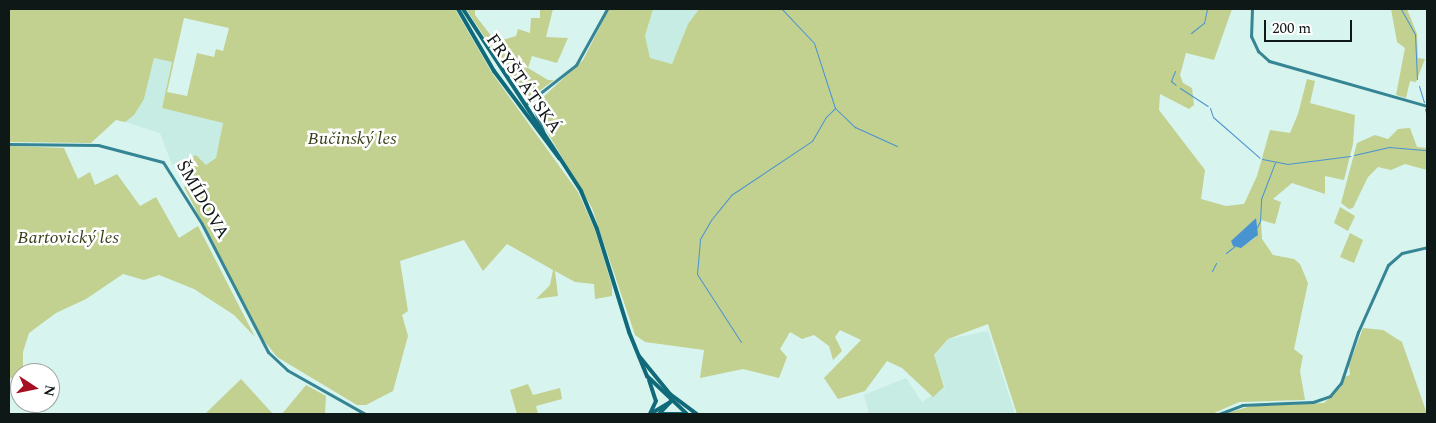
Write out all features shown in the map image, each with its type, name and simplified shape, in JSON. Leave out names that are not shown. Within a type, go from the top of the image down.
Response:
[{"type":"main road","name":"FRYŠTÁTSKÁ","points":[[458,9],[513,99],[569,171]]},
{"type":"main road","name":"FRYŠTÁTSKÁ","points":[[463,9],[525,106],[544,131],[590,210],[609,265],[626,324],[656,400],[650,414]]},
{"type":"main road","points":[[637,352],[670,394],[683,406]]},
{"type":"main road","points":[[647,376],[671,402],[687,414]]},
{"type":"main road","points":[[661,414],[671,402],[670,394]]},
{"type":"main road","points":[[650,414],[671,402],[697,414]]},
{"type":"main road","points":[[661,414],[682,414]]},
{"type":"street","points":[[525,106],[576,66],[607,9]]},
{"type":"street","points":[[1252,9],[1249,24],[1251,39],[1269,62],[1427,106]]},
{"type":"street","points":[[538,97],[535,112],[544,131]]},
{"type":"street","points":[[513,99],[525,106]]},
{"type":"street","points":[[525,106],[526,116]]},
{"type":"street","name":"ŠMÍDOVA","points":[[9,144],[98,145],[163,162],[202,224],[260,339],[282,366],[366,414]]},
{"type":"street","points":[[1219,414],[1242,405],[1313,402],[1330,396],[1341,383],[1358,332],[1388,265],[1402,253],[1427,247]]},
{"type":"shaded area","points":[[653,9],[699,9],[688,24],[672,64],[650,58],[645,36]]},
{"type":"shaded area","points":[[154,58],[172,62],[162,108],[223,123],[216,158],[206,166],[196,155],[172,165],[160,133],[125,122],[144,99]]},
{"type":"shaded area","points":[[988,331],[1015,414],[869,414],[864,395],[906,378],[922,402],[945,387],[934,356],[948,339]]},
{"type":"green space","name":"Bučinský les","points":[[9,9],[455,9],[492,73],[578,192],[595,230],[612,286],[612,296],[595,299],[594,284],[575,282],[555,271],[558,296],[536,299],[550,285],[553,270],[507,244],[483,271],[464,240],[400,261],[408,311],[402,315],[408,336],[393,391],[366,405],[357,405],[277,357],[262,338],[184,187],[195,182],[187,159],[196,155],[206,165],[216,158],[223,123],[162,108],[172,62],[154,58],[144,99],[134,115],[125,122],[116,120],[91,143],[9,142]],"holes":[[[184,18],[229,28],[223,51],[216,49],[214,57],[197,53],[187,96],[167,92]]]},
{"type":"green space","points":[[466,9],[475,9],[475,15],[496,42],[516,36],[518,29],[530,33],[531,18],[540,18],[540,9],[553,9],[546,37],[568,38],[557,63],[532,56],[528,68],[548,80],[554,80],[530,98],[523,95]]},
{"type":"green space","points":[[609,9],[653,9],[645,36],[650,58],[672,64],[688,24],[699,9],[1232,9],[1214,60],[1186,53],[1180,75],[1183,83],[1192,88],[1194,105],[1189,109],[1160,94],[1159,110],[1205,170],[1201,199],[1226,206],[1244,204],[1257,176],[1270,130],[1290,133],[1298,114],[1307,79],[1315,81],[1310,103],[1355,115],[1353,144],[1344,180],[1325,176],[1325,194],[1292,183],[1273,199],[1281,202],[1275,224],[1261,220],[1262,239],[1273,255],[1294,259],[1300,264],[1308,283],[1294,349],[1303,356],[1300,371],[1305,400],[1239,402],[1212,414],[1017,414],[988,324],[948,339],[934,355],[944,387],[933,397],[902,368],[887,361],[865,391],[838,399],[824,378],[861,340],[840,330],[835,337],[842,351],[833,360],[829,346],[814,335],[802,339],[790,332],[780,349],[787,357],[779,378],[743,369],[700,378],[704,350],[645,342],[635,335],[592,208],[537,115],[539,101],[583,60]],"holes":[[[1256,218],[1256,237],[1248,243],[1231,243]]]},
{"type":"green space","points":[[1391,9],[1407,9],[1417,34],[1418,58],[1425,59],[1416,82],[1410,81],[1406,98],[1396,95],[1405,48],[1397,42]]},
{"type":"green space","points":[[1410,128],[1417,147],[1427,148],[1427,170],[1405,164],[1391,170],[1378,167],[1368,177],[1353,208],[1349,209],[1341,203],[1357,143],[1375,135],[1388,139],[1398,129]]},
{"type":"green space","name":"Bartovický les","points":[[9,146],[64,148],[78,179],[90,172],[95,185],[117,174],[140,206],[156,197],[179,238],[198,226],[255,337],[234,315],[194,289],[159,275],[144,280],[123,274],[86,299],[56,313],[29,333],[23,352],[23,363],[10,363],[9,378]]},
{"type":"green space","points":[[1340,207],[1355,216],[1348,231],[1334,223]]},
{"type":"green space","points":[[1350,233],[1363,240],[1354,263],[1340,257]]},
{"type":"green space","points":[[1363,328],[1383,330],[1402,342],[1427,414],[1224,414],[1251,406],[1324,403],[1341,387],[1344,377],[1350,375],[1349,365]]},
{"type":"green space","points":[[241,379],[273,414],[205,414]]},
{"type":"green space","points":[[528,384],[533,395],[560,388],[562,399],[536,406],[538,414],[517,414],[510,390]]},
{"type":"green space","points":[[306,385],[326,396],[325,414],[282,414]]},
{"type":"water","points":[[1256,218],[1258,235],[1241,248],[1233,246],[1231,241]]},
{"type":"waterway","points":[[741,342],[697,274],[700,239],[711,220],[731,195],[812,141],[826,117],[835,108],[814,43],[782,9]]},
{"type":"waterway","points":[[1191,33],[1204,23],[1207,9]]},
{"type":"waterway","points":[[1401,9],[1415,34],[1417,79]]},
{"type":"waterway","points":[[1175,71],[1171,81],[1176,85]]},
{"type":"waterway","points":[[1419,86],[1424,102]]},
{"type":"waterway","points":[[1180,88],[1208,106]]},
{"type":"waterway","points":[[835,108],[855,127],[897,146]]},
{"type":"waterway","points":[[1210,108],[1213,117],[1260,158]]},
{"type":"waterway","points":[[1425,109],[1427,116]]},
{"type":"waterway","points":[[1354,155],[1389,147],[1427,150]]},
{"type":"waterway","points":[[1262,159],[1287,164],[1350,156]]},
{"type":"waterway","points":[[1257,227],[1260,221],[1261,199],[1275,163]]},
{"type":"waterway","points":[[1226,253],[1235,246]]},
{"type":"waterway","points":[[1212,271],[1216,263]]}]
